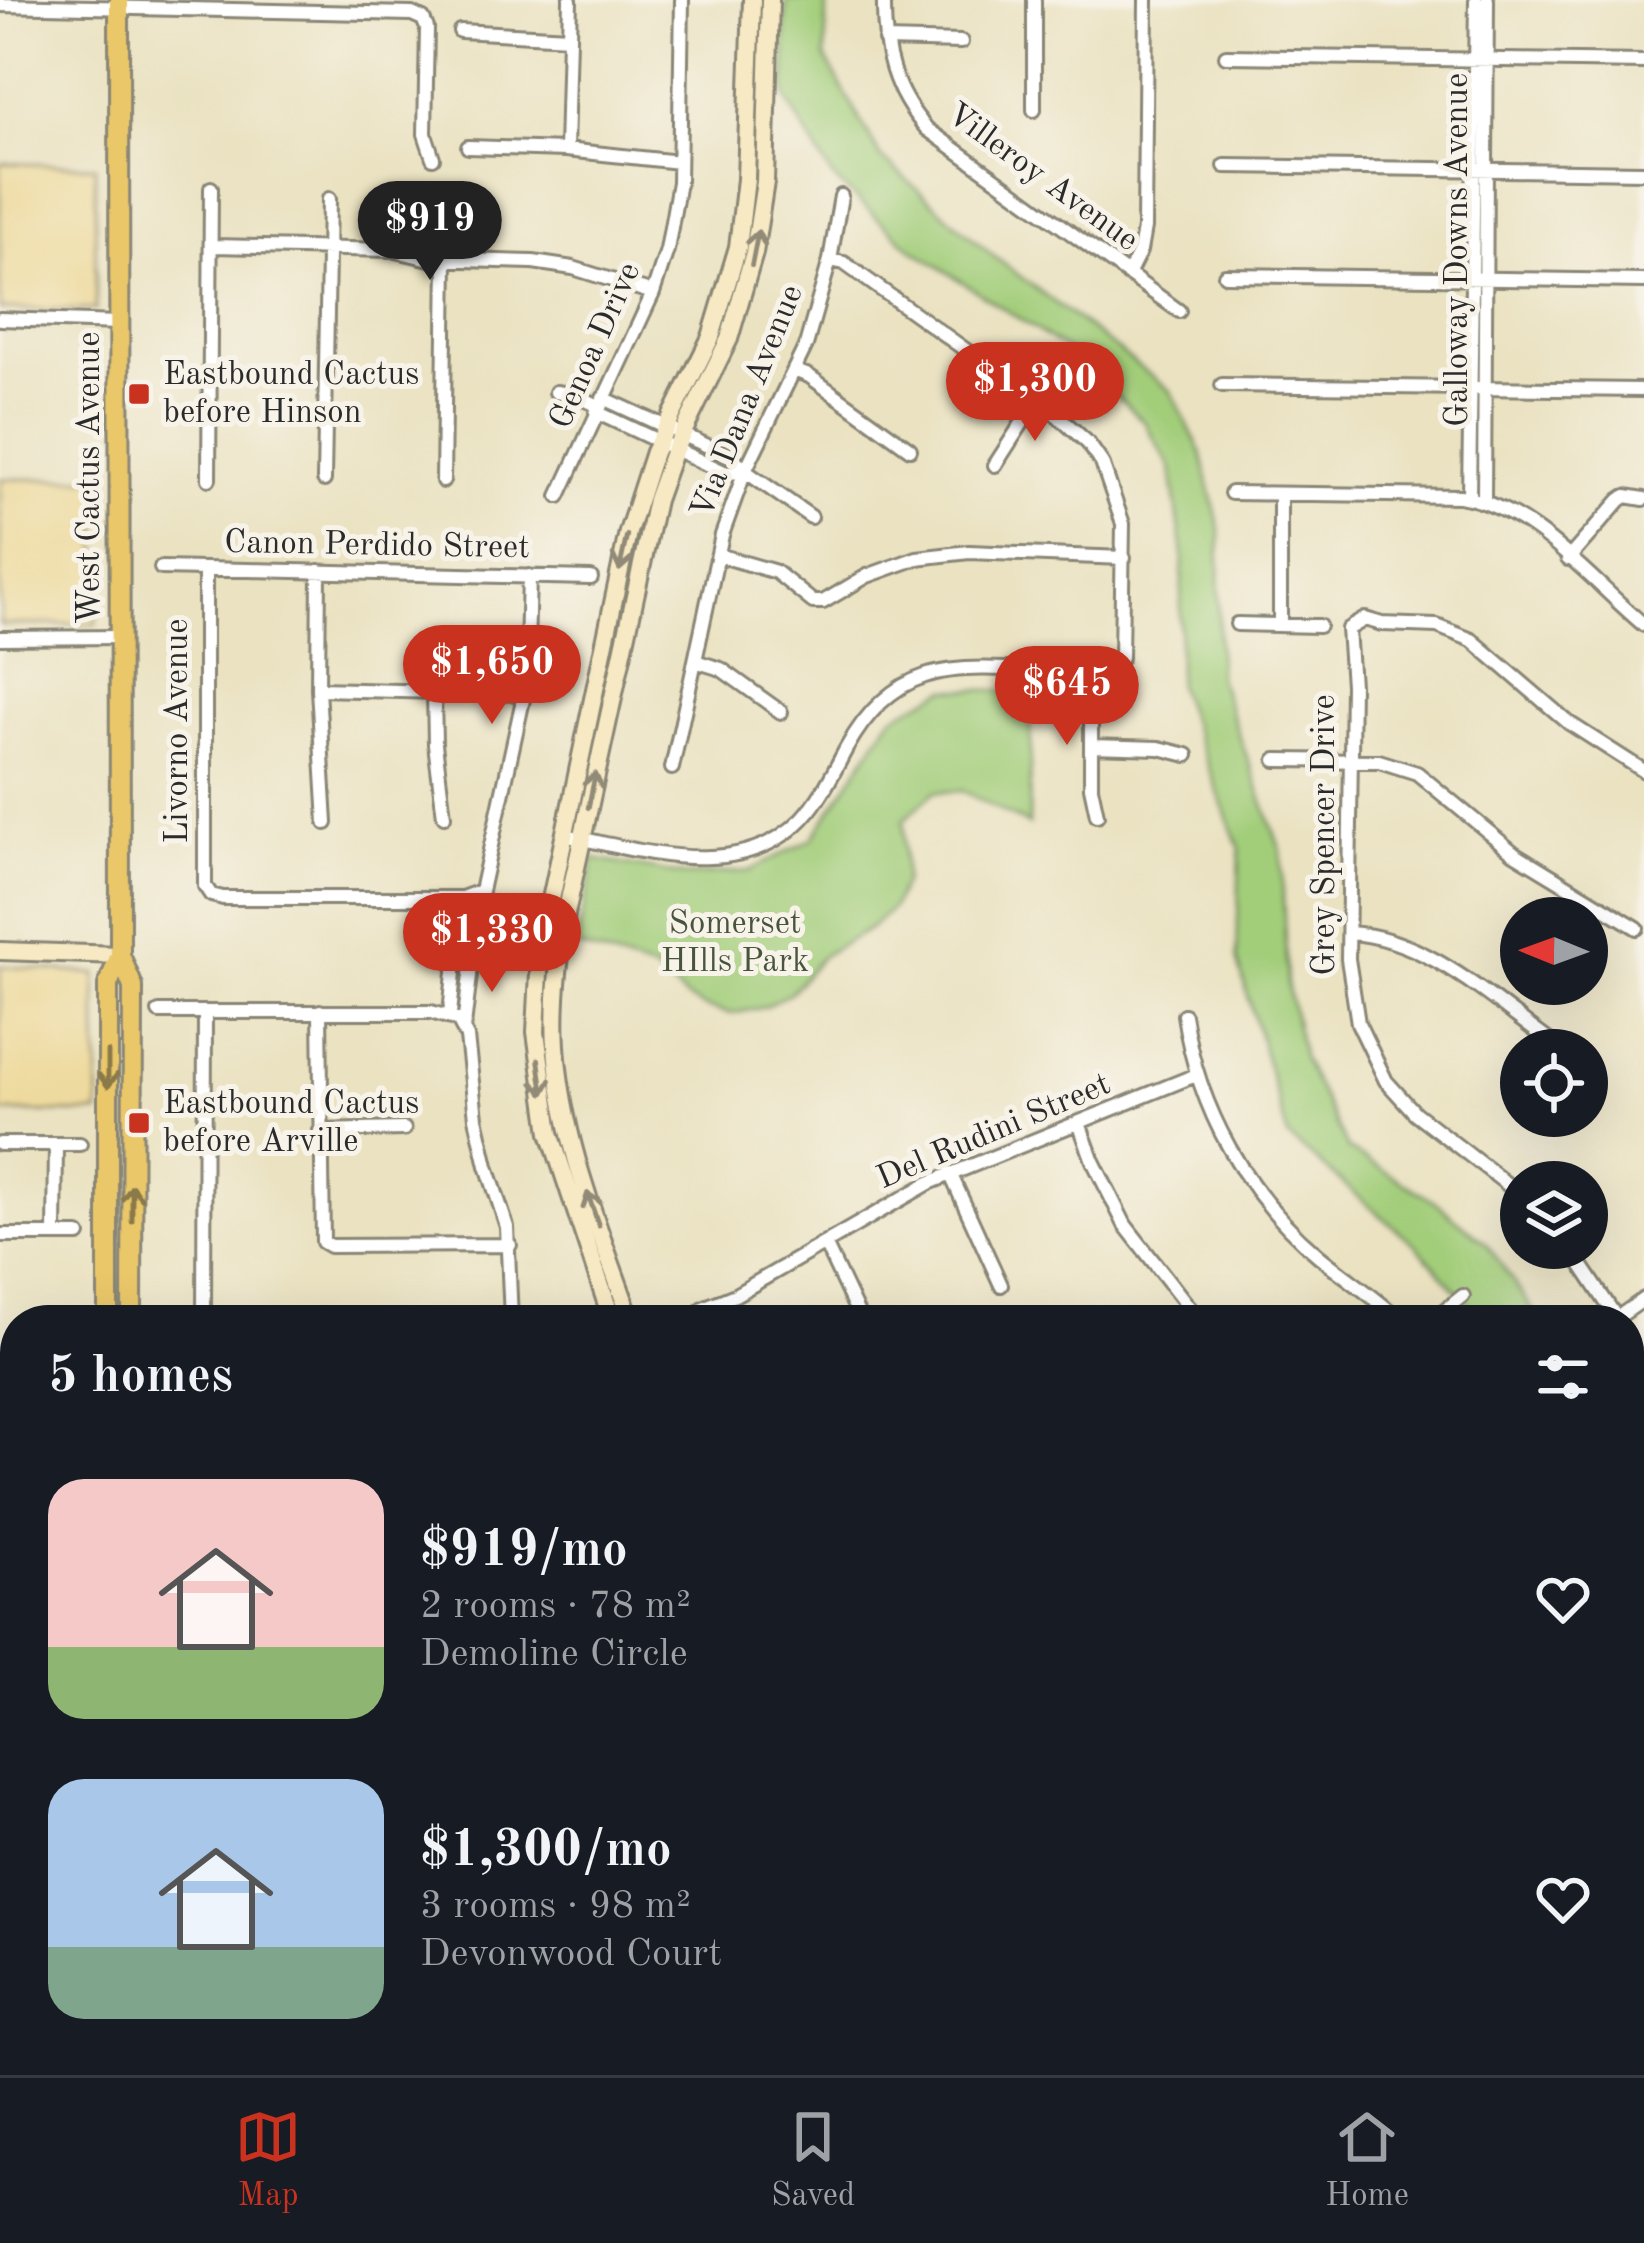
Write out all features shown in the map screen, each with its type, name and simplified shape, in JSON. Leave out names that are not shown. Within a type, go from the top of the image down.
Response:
[{"type":"main road","points":[[626,1305],[576,1158],[564,1106],[556,1046],[560,954],[573,837],[628,532],[711,337],[738,247],[746,179],[752,0]]},
{"type":"main road","points":[[671,438],[729,339],[754,253],[765,182],[770,0]]},
{"type":"main road","name":"West Cactus Avenue","points":[[108,1305],[108,985],[120,956],[119,3]]},
{"type":"main road","points":[[573,837],[540,952],[536,1032],[557,1160],[607,1305]]},
{"type":"main road","points":[[0,952],[120,956]]},
{"type":"main road","name":"West Cactus Avenue","points":[[120,956],[133,987],[132,1305]]},
{"type":"street","points":[[566,150],[570,0]]},
{"type":"street","name":"Genoa Drive","points":[[559,496],[653,293],[671,230],[679,162],[682,0]]},
{"type":"street","name":"Villeroy Avenue","points":[[884,0],[885,40],[900,91],[928,129],[1178,311]]},
{"type":"street","points":[[1034,0],[1034,110]]},
{"type":"street","points":[[1128,275],[1144,229],[1146,0]]},
{"type":"street","name":"Galloway Downs Avenue","points":[[1469,497],[1477,388],[1480,60],[1476,0]]},
{"type":"street","name":"Galloway Downs Avenue","points":[[1480,60],[1487,0]]},
{"type":"street","points":[[0,5],[119,3],[412,14],[423,19],[428,40],[425,134],[433,158]]},
{"type":"street","points":[[460,31],[569,37]]},
{"type":"street","points":[[885,40],[961,42]]},
{"type":"street","points":[[1226,56],[1644,62]]},
{"type":"street","points":[[468,147],[566,150],[679,162]]},
{"type":"street","points":[[1225,166],[1644,172]]},
{"type":"street","points":[[209,478],[211,188]]},
{"type":"street","name":"Via Dana Avenue","points":[[672,768],[718,555],[745,471],[796,371],[830,260],[841,196]]},
{"type":"street","points":[[324,480],[328,199]]},
{"type":"street","points":[[213,246],[392,250],[446,259],[533,262],[573,268],[653,293]]},
{"type":"street","points":[[443,482],[446,259]]},
{"type":"street","points":[[573,837],[687,858],[751,850],[781,836],[803,818],[863,720],[901,687],[956,671],[1091,674],[1116,664],[1122,650],[1124,524],[1102,463],[1074,430],[1036,400],[844,263],[830,260]]},
{"type":"street","points":[[1225,274],[1644,281]]},
{"type":"street","points":[[0,319],[119,323]]},
{"type":"street","points":[[796,371],[910,449]]},
{"type":"street","points":[[1222,385],[1644,390]]},
{"type":"street","name":"Galloway Downs Avenue","points":[[1477,388],[1484,501]]},
{"type":"street","points":[[556,392],[575,395],[671,438],[734,458],[745,471],[811,517]]},
{"type":"street","points":[[995,465],[1036,400]]},
{"type":"street","points":[[1231,494],[1484,501],[1518,517],[1644,626]]},
{"type":"street","points":[[1280,494],[1280,625]]},
{"type":"street","points":[[1568,559],[1620,500],[1627,496],[1644,499]]},
{"type":"street","points":[[718,555],[776,572],[813,602],[824,602],[867,576],[917,558],[981,553],[1124,559]]},
{"type":"street","name":"Canon Perdido Street","points":[[161,568],[591,578]]},
{"type":"street","name":"Livorno Avenue","points":[[205,569],[204,878],[208,893],[223,898],[472,895]]},
{"type":"street","points":[[319,571],[318,689],[326,823]]},
{"type":"street","points":[[511,1305],[510,1245],[476,1118],[458,1020],[454,940],[472,895],[524,694],[529,576]]},
{"type":"street","name":"Grey Spencer Drive","points":[[1500,1179],[1433,1130],[1386,1081],[1358,1023],[1349,933],[1352,652],[1347,634],[1352,623],[1365,619],[1420,624],[1460,634],[1569,723],[1644,771]]},
{"type":"street","points":[[1237,624],[1319,626]]},
{"type":"street","points":[[0,638],[122,637]]},
{"type":"street","points":[[694,661],[721,669],[781,712]]},
{"type":"street","points":[[1091,674],[1091,788],[1097,815]]},
{"type":"street","points":[[318,689],[524,694]]},
{"type":"street","points":[[434,692],[434,744],[443,816]]},
{"type":"street","points":[[1091,746],[1159,748],[1187,755]]},
{"type":"street","points":[[1276,760],[1387,762],[1417,773],[1514,853],[1637,928]]},
{"type":"street","points":[[458,1020],[481,932],[472,895]]},
{"type":"street","points":[[459,931],[481,932],[540,952]]},
{"type":"street","points":[[1349,933],[1380,935],[1415,949],[1531,1029]]},
{"type":"street","points":[[456,950],[477,956],[560,954]]},
{"type":"street","points":[[320,1011],[323,1242],[330,1246],[510,1245]]},
{"type":"street","points":[[159,1012],[431,1012],[458,1020]]},
{"type":"street","points":[[204,1305],[205,1012]]},
{"type":"street","points":[[1184,1015],[1196,1075],[1223,1137],[1265,1202],[1318,1255],[1381,1305]]},
{"type":"street","name":"Del Rudini Street","points":[[710,1305],[950,1173],[1196,1075]]},
{"type":"street","points":[[1079,1124],[1125,1225],[1187,1305]]},
{"type":"street","points":[[320,1131],[404,1129]]},
{"type":"street","points":[[0,1144],[80,1144]]},
{"type":"street","points":[[55,1235],[56,1144]]},
{"type":"street","points":[[950,1173],[1001,1286]]},
{"type":"street","points":[[0,1235],[79,1235]]},
{"type":"street","points":[[825,1244],[854,1305]]},
{"type":"street","points":[[1584,1269],[1608,1305]]},
{"type":"street","points":[[1452,1305],[1463,1296]]},
{"type":"green space","points":[[786,0],[827,0],[825,57],[881,157],[992,255],[1171,391],[1201,452],[1220,529],[1218,677],[1281,851],[1287,983],[1303,1059],[1348,1149],[1437,1203],[1486,1243],[1529,1305],[1470,1305],[1416,1245],[1288,1137],[1237,958],[1240,849],[1177,686],[1183,554],[1171,468],[1145,423],[1079,358],[912,249],[832,177],[785,96]]},
{"type":"green space","name":"Somerset HIlls Park","points":[[946,689],[1032,691],[1029,825],[963,791],[934,792],[904,820],[904,881],[893,907],[871,928],[822,956],[791,992],[765,1007],[731,1014],[686,998],[655,971],[576,946],[594,859],[687,876],[749,871],[812,839],[892,717]]},
{"type":"sand","points":[[0,163],[95,166],[96,310],[0,309]]},
{"type":"sand","points":[[0,479],[100,479],[96,624],[0,625]]},
{"type":"sand","points":[[0,966],[96,974],[99,1113],[0,1112]]},
{"type":"place","name":"Eastbound Cactus before Hinson","points":[[139,394]]},
{"type":"place","name":"Eastbound Cactus before Arville","points":[[139,1123]]}]
